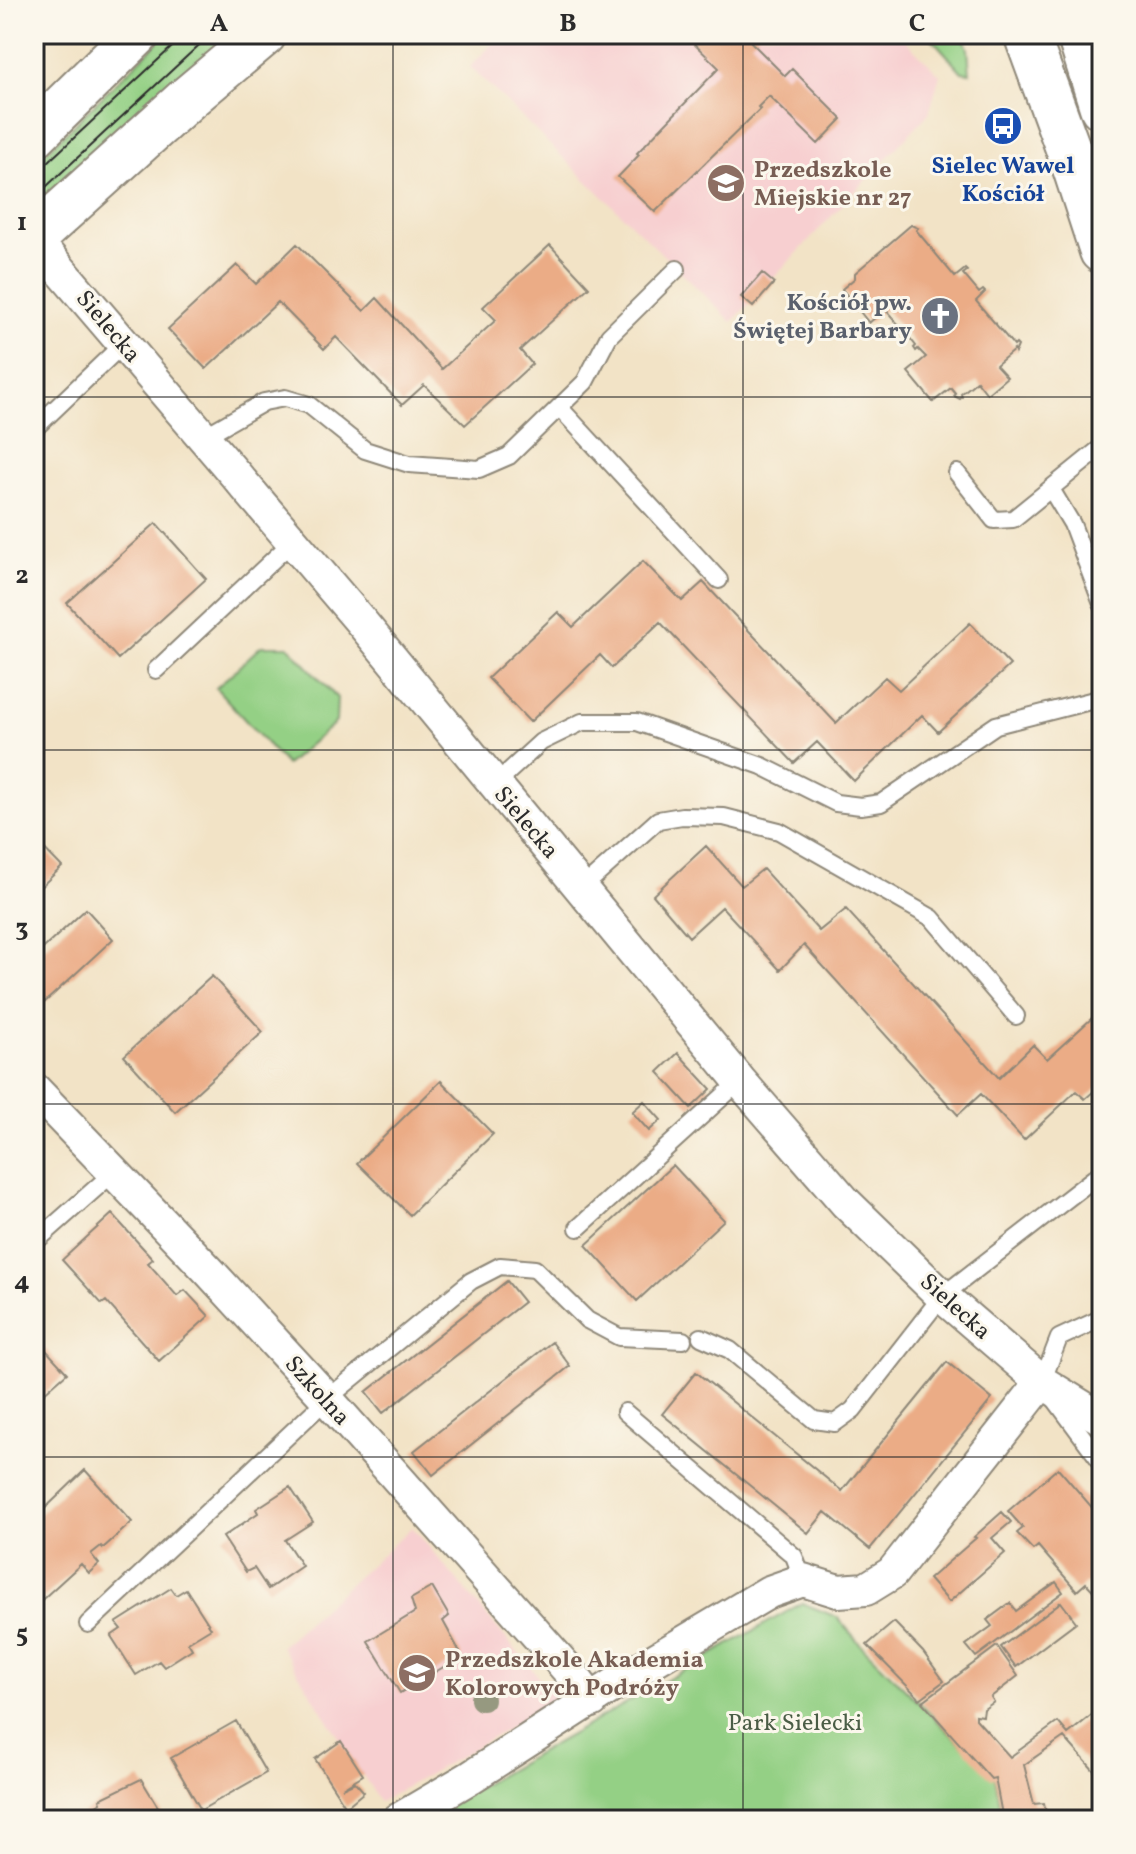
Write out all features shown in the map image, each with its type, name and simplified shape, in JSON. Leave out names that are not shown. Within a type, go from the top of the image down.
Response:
[{"type":"street","points":[[34,135],[137,34]]},
{"type":"street","points":[[34,238],[188,98],[264,34]]},
{"type":"street","points":[[1026,34],[1102,251]]},
{"type":"street","points":[[1079,34],[1102,107]]},
{"type":"street","name":"Sielecka","points":[[34,238],[495,784],[740,1081],[846,1203],[942,1296],[1042,1382],[1102,1419]]},
{"type":"street","name":"Szkolna","points":[[34,1089],[327,1399],[570,1672],[592,1701]]},
{"type":"street","points":[[398,1820],[769,1592],[803,1580],[838,1591],[866,1589],[892,1573],[1042,1382]]},
{"type":"lane","points":[[203,437],[264,402],[285,398],[309,405],[365,450],[409,464],[479,469],[509,456],[585,382],[609,336],[677,269]]},
{"type":"lane","points":[[34,429],[123,344]]},
{"type":"lane","points":[[559,407],[719,580]]},
{"type":"lane","points":[[957,473],[994,520],[1013,519],[1102,447]]},
{"type":"lane","points":[[1051,489],[1072,524],[1102,604]]},
{"type":"lane","points":[[156,670],[292,542]]},
{"type":"lane","points":[[495,784],[541,742],[582,722],[637,722],[762,766],[836,803],[861,806],[881,803],[996,725],[1102,698]]},
{"type":"lane","points":[[582,888],[658,820],[682,816],[724,817],[779,831],[932,918],[1016,1016]]},
{"type":"lane","points":[[578,1228],[740,1081]]},
{"type":"lane","points":[[701,1337],[730,1350],[814,1420],[835,1423],[853,1410],[942,1296],[1102,1172]]},
{"type":"lane","points":[[34,1243],[113,1173]]},
{"type":"lane","points":[[88,1624],[327,1399],[471,1281],[500,1266],[535,1269],[587,1320],[619,1337],[683,1340]]},
{"type":"lane","points":[[1102,1318],[1059,1338],[1042,1382],[1102,1463]]},
{"type":"lane","points":[[625,1412],[794,1556],[803,1580]]},
{"type":"shaded area","name":"Przedszkole Miejskie nr 27","points":[[502,34],[899,34],[940,75],[929,113],[732,322],[470,67]]},
{"type":"shaded area","name":"Przedszkole Akademia Kolorowych Podróży","points":[[412,1527],[558,1700],[380,1802],[281,1646]]},
{"type":"green space","points":[[166,34],[239,34],[34,212],[34,164]]},
{"type":"green space","points":[[928,34],[963,34],[970,73],[962,72]]},
{"type":"green space","points":[[261,646],[288,646],[337,698],[336,722],[286,765],[216,688]]},
{"type":"green space","name":"Park Sielecki","points":[[802,1603],[837,1617],[862,1646],[995,1778],[1003,1820],[421,1820]]},
{"type":"building","points":[[684,34],[756,34],[758,36],[751,42],[785,76],[792,69],[842,119],[818,144],[769,96],[758,107],[760,109],[655,212],[618,177],[719,68]]},
{"type":"building","name":"Kościół pw. Świętej Barbary","points":[[911,225],[918,228],[916,230],[955,277],[965,269],[967,271],[963,274],[979,293],[985,292],[976,301],[1014,346],[1018,346],[1015,353],[1014,350],[996,365],[1007,377],[987,394],[977,381],[961,394],[960,399],[954,396],[956,394],[951,388],[933,402],[908,372],[926,357],[918,349],[916,351],[916,346],[901,327],[896,327],[899,325],[885,309],[869,323],[842,289],[855,278],[855,273]]},
{"type":"building","points":[[297,244],[364,311],[377,298],[442,369],[496,320],[483,307],[550,245],[589,287],[520,350],[532,364],[465,425],[424,385],[402,405],[336,337],[324,349],[278,302],[206,369],[168,329],[237,265],[256,284]]},
{"type":"building","points":[[762,273],[774,283],[753,307],[741,297]]},
{"type":"building","points":[[156,523],[206,579],[118,659],[67,603]]},
{"type":"building","points":[[643,561],[682,601],[703,582],[836,723],[885,677],[899,690],[970,623],[1010,665],[938,732],[922,715],[854,781],[817,742],[794,763],[660,622],[612,668],[600,655],[530,722],[488,678],[558,612],[573,627]]},
{"type":"building","points":[[34,838],[62,867],[34,893]]},
{"type":"building","points":[[706,846],[742,886],[763,869],[819,931],[846,909],[999,1078],[1033,1045],[1047,1059],[1102,1009],[1102,1084],[1085,1099],[1076,1091],[1024,1140],[981,1094],[958,1115],[804,945],[780,970],[722,907],[689,937],[653,895]]},
{"type":"building","points":[[86,909],[113,939],[45,1002],[34,991],[34,957]]},
{"type":"building","points":[[212,976],[263,1032],[175,1112],[124,1056]]},
{"type":"building","points":[[678,1053],[711,1089],[691,1108],[658,1072]]},
{"type":"building","points":[[441,1081],[493,1134],[410,1215],[357,1163]]},
{"type":"building","points":[[644,1101],[661,1120],[649,1131],[632,1112]]},
{"type":"building","points":[[673,1165],[724,1220],[637,1301],[586,1245]]},
{"type":"building","points":[[112,1214],[153,1259],[148,1263],[177,1296],[185,1290],[209,1316],[159,1361],[106,1301],[102,1304],[62,1260]]},
{"type":"building","points":[[507,1281],[524,1302],[383,1413],[366,1392]]},
{"type":"building","points":[[34,1337],[67,1373],[34,1402]]},
{"type":"building","points":[[552,1342],[570,1366],[433,1475],[414,1451]]},
{"type":"building","points":[[947,1362],[992,1399],[870,1549],[825,1512],[808,1533],[662,1414],[696,1372],[842,1491]]},
{"type":"building","points":[[1058,1468],[1102,1519],[1102,1600],[1086,1583],[1077,1591],[1038,1546],[1033,1550],[1017,1533],[1023,1528],[1008,1511]]},
{"type":"building","points":[[85,1470],[132,1522],[103,1548],[101,1546],[91,1554],[99,1564],[89,1573],[81,1564],[34,1607],[34,1519]]},
{"type":"building","points":[[290,1487],[313,1522],[285,1540],[302,1566],[268,1589],[254,1568],[246,1572],[223,1537],[258,1513],[256,1509]]},
{"type":"building","points":[[1002,1512],[1011,1522],[992,1538],[1005,1553],[949,1602],[929,1579]]},
{"type":"building","points":[[1056,1582],[1063,1592],[976,1657],[966,1645],[992,1626],[987,1620],[1010,1603],[1016,1611]]},
{"type":"building","points":[[432,1587],[449,1616],[443,1621],[462,1656],[400,1693],[368,1641],[415,1612],[411,1599]]},
{"type":"building","points":[[171,1588],[176,1595],[186,1589],[211,1628],[188,1642],[192,1649],[164,1667],[159,1661],[136,1675],[111,1636],[121,1629],[116,1623]]},
{"type":"building","points":[[1061,1602],[1076,1622],[1016,1667],[1001,1647]]},
{"type":"building","points":[[894,1622],[923,1652],[944,1681],[920,1699],[867,1645]]},
{"type":"building","points":[[997,1646],[1018,1676],[991,1697],[994,1702],[984,1709],[983,1716],[976,1715],[976,1719],[1010,1757],[1058,1722],[1068,1734],[1098,1710],[1100,1713],[1095,1718],[1102,1726],[1102,1768],[1096,1773],[1064,1737],[1024,1765],[1034,1804],[1044,1803],[1048,1820],[1003,1820],[995,1778],[991,1779],[922,1702]]},
{"type":"building","points":[[236,1721],[266,1773],[201,1810],[171,1758]]},
{"type":"building","points":[[341,1741],[363,1775],[342,1788],[355,1782],[364,1792],[346,1807],[315,1759]]},
{"type":"building","points":[[141,1779],[166,1820],[86,1820],[82,1814],[101,1802],[100,1799]]},
{"type":"tram line","points":[[34,175],[186,34]]},
{"type":"tram line","points":[[34,198],[211,34]]},
{"type":"place","name":"Sielec Wawel Kościół","points":[[1003,126]]},
{"type":"place","name":"Przedszkole Miejskie nr 27","points":[[726,183]]},
{"type":"place","name":"Kościół pw. Świętej Barbary","points":[[940,316]]},
{"type":"place","name":"Przedszkole Akademia Kolorowych Podróży","points":[[417,1673]]}]
